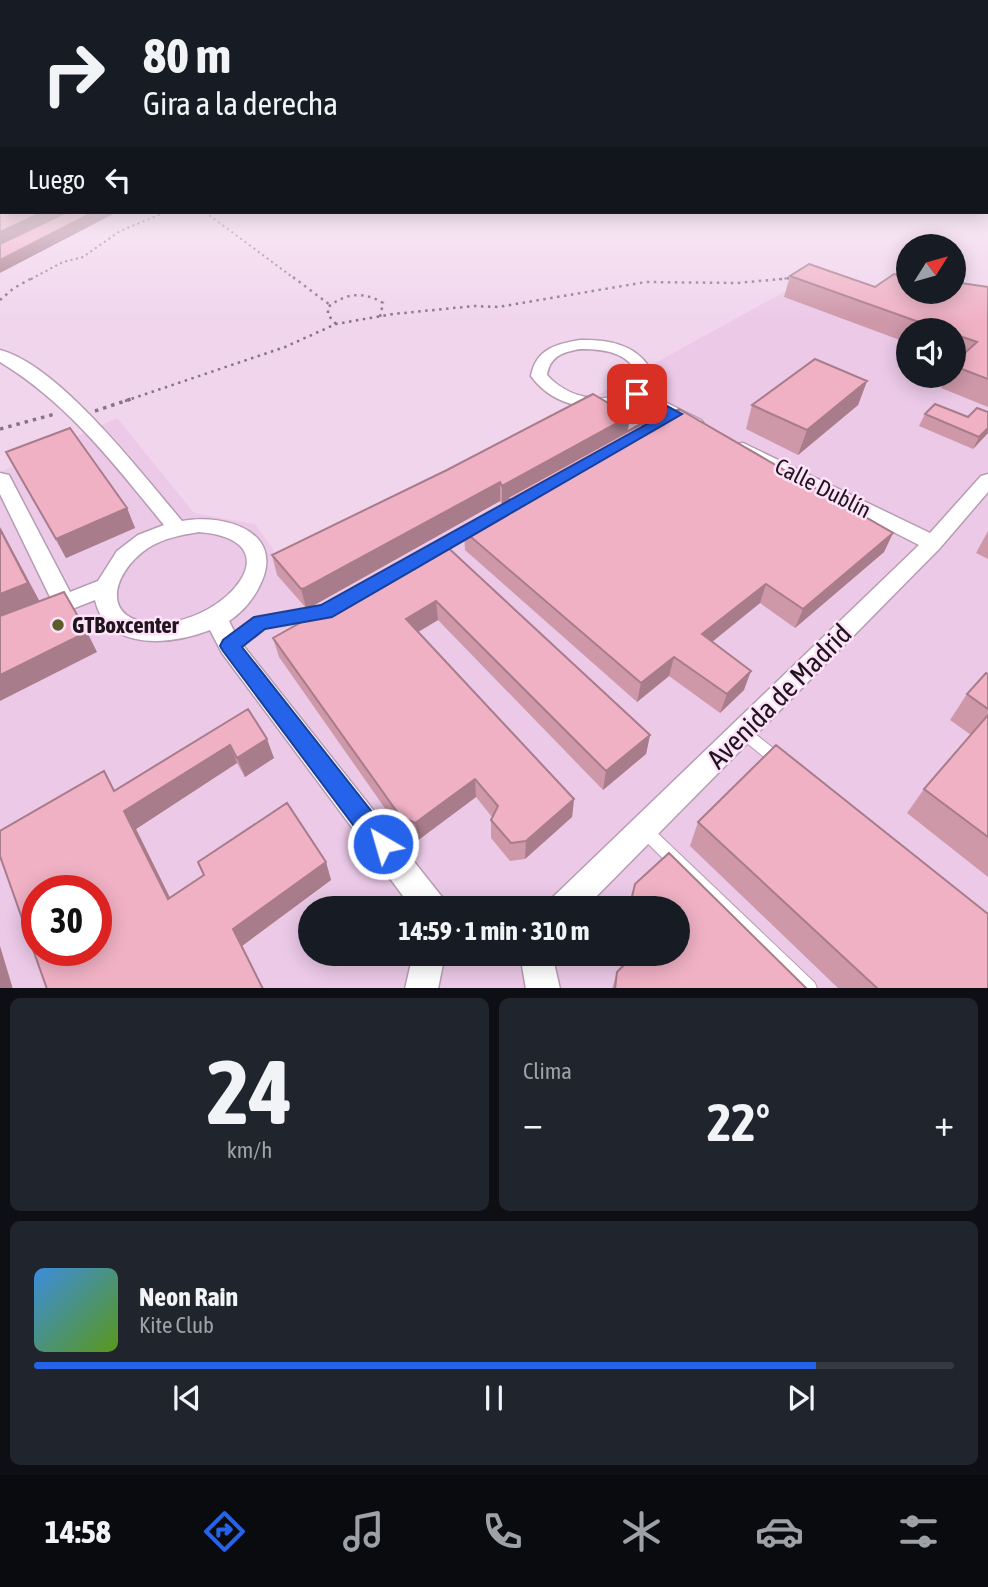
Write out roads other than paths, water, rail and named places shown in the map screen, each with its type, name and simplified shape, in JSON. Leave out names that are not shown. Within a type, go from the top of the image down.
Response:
[{"type":"street","points":[[595,345],[617,349],[636,357],[647,369],[648,383],[637,394],[617,402],[605,403],[567,399],[548,388],[539,376],[541,363],[552,352],[572,346],[595,345]]},
{"type":"street","points":[[0,355],[22,366],[80,412],[177,528]]},
{"type":"street","name":"Calle Dublín","points":[[637,394],[669,418],[718,436],[933,543]]},
{"type":"street","points":[[2,479],[64,603]]},
{"type":"street","name":"Avenida de Madrid","points":[[576,896],[933,543],[988,480]]},
{"type":"street","points":[[209,526],[236,533],[249,542],[256,556],[256,571],[249,588],[235,604],[216,618],[193,628],[169,633],[146,632],[126,626],[112,616],[105,602],[105,587],[111,571],[122,557],[138,544],[177,528],[209,526]]},
{"type":"street","points":[[38,614],[105,587]]},
{"type":"street","points":[[216,618],[230,646],[422,896]]},
{"type":"street","points":[[421,988],[426,966]]},
{"type":"street","points":[[539,966],[543,988]]},
{"type":"lane","points":[[422,557],[482,523]]},
{"type":"lane","points":[[230,646],[260,622],[325,612],[337,605]]},
{"type":"lane","points":[[743,732],[796,774]]},
{"type":"lane","points":[[644,829],[808,988]]},
{"type":"place","name":"GTBoxcenter","points":[[58,625]]}]
